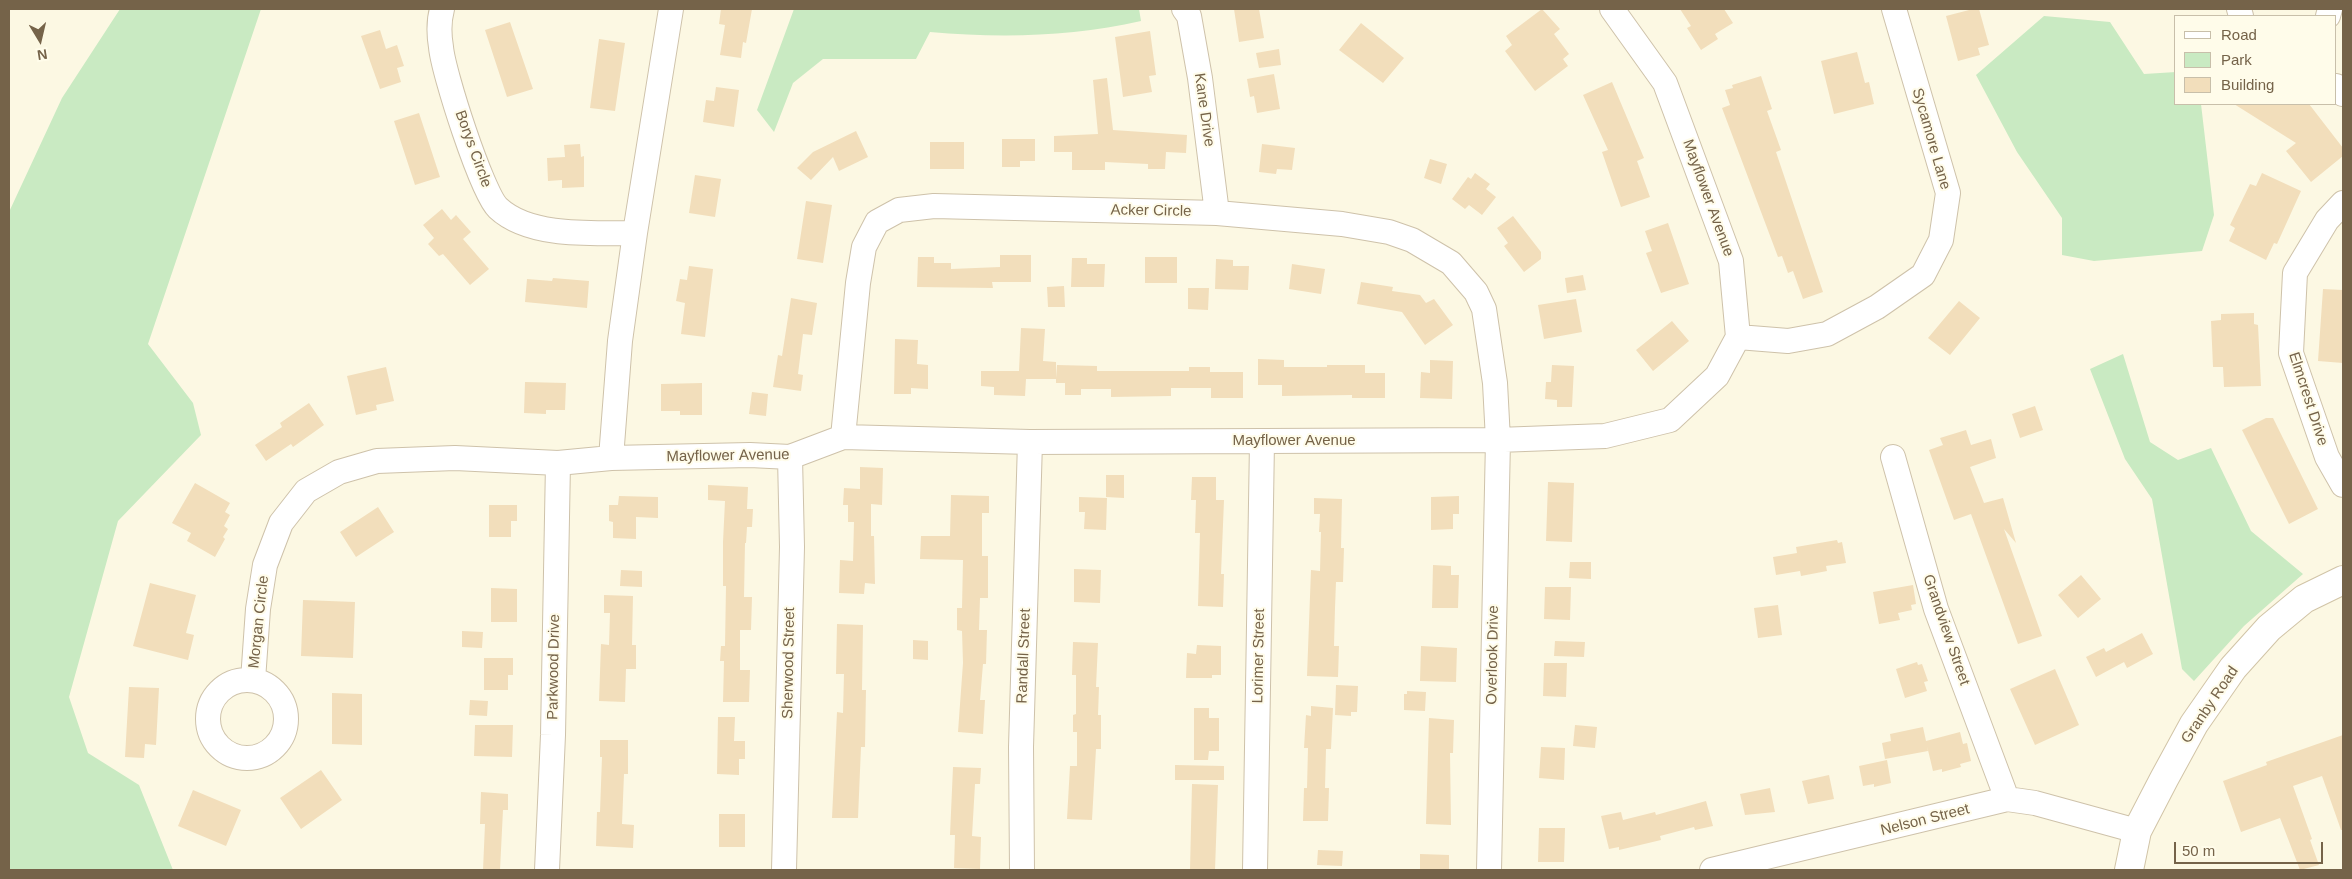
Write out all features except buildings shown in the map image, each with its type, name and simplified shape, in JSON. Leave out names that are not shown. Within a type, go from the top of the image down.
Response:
[{"type":"main road","name":"Granby Road","points":[[2129,870],[2137,831],[2194,724],[2233,668],[2269,628],[2297,605],[2343,580]]},
{"type":"street","name":"Borys Circle","points":[[442,9],[440,48],[475,162],[489,194],[498,208],[524,223],[545,230],[587,233],[635,233]]},
{"type":"street","points":[[612,458],[620,341],[635,233],[671,9]]},
{"type":"street","name":"Kane Drive","points":[[1184,9],[1189,16],[1200,78],[1217,213]]},
{"type":"street","name":"Mayflower Avenue","points":[[454,458],[558,463],[612,458],[790,456],[843,438],[1030,442],[1498,440],[1605,436],[1670,420],[1717,376],[1738,337],[1732,261],[1665,83],[1612,9]]},
{"type":"street","name":"Sycamore Lane","points":[[1738,337],[1788,341],[1827,334],[1877,307],[1923,274],[1941,240],[1948,194],[1894,9]]},
{"type":"street","name":"Elmcrest Drive","points":[[2343,203],[2327,220],[2295,273],[2291,353],[2327,457],[2343,485]]},
{"type":"street","name":"Acker Circle","points":[[843,438],[858,282],[864,247],[877,222],[899,210],[934,206],[1217,213],[1342,224],[1389,232],[1412,240],[1451,263],[1476,292],[1484,309],[1494,374],[1498,440]]},
{"type":"street","name":"Overlook Drive","points":[[1489,870],[1498,440]]},
{"type":"street","name":"Randall Street","points":[[1022,870],[1021,747],[1030,442]]},
{"type":"street","name":"Lorimer Street","points":[[1255,870],[1262,442]]},
{"type":"street","name":"Sherwood Street","points":[[784,870],[792,547],[790,456]]},
{"type":"street","name":"Grandview Street","points":[[1893,457],[1936,610],[2007,800]]},
{"type":"street","name":"Morgan Circle","points":[[253,680],[258,609],[265,565],[281,523],[306,492],[339,472],[377,461],[454,458]]},
{"type":"street","name":"Parkwood Drive","points":[[547,870],[558,463]]},
{"type":"street","name":"Nelson Street","points":[[1712,870],[2007,800],[2035,804],[2137,831]]},
{"type":"green space","points":[[120,9],[261,9],[148,344],[193,403],[201,435],[118,521],[69,697],[88,753],[139,785],[173,870],[9,870],[9,212],[62,98]]},
{"type":"green space","points":[[794,9],[1139,9],[1141,21],[1089,30],[1036,35],[930,32],[916,59],[823,59],[793,83],[774,132],[757,110]]},
{"type":"green space","points":[[2044,16],[2110,22],[2144,74],[2174,72],[2174,105],[2201,105],[2214,215],[2202,251],[2094,261],[2062,255],[2062,218],[2017,152],[1976,75]]},
{"type":"green space","points":[[2123,354],[2150,442],[2178,460],[2211,448],[2251,531],[2303,574],[2244,626],[2194,681],[2182,669],[2152,499],[2125,459],[2090,369]]}]
